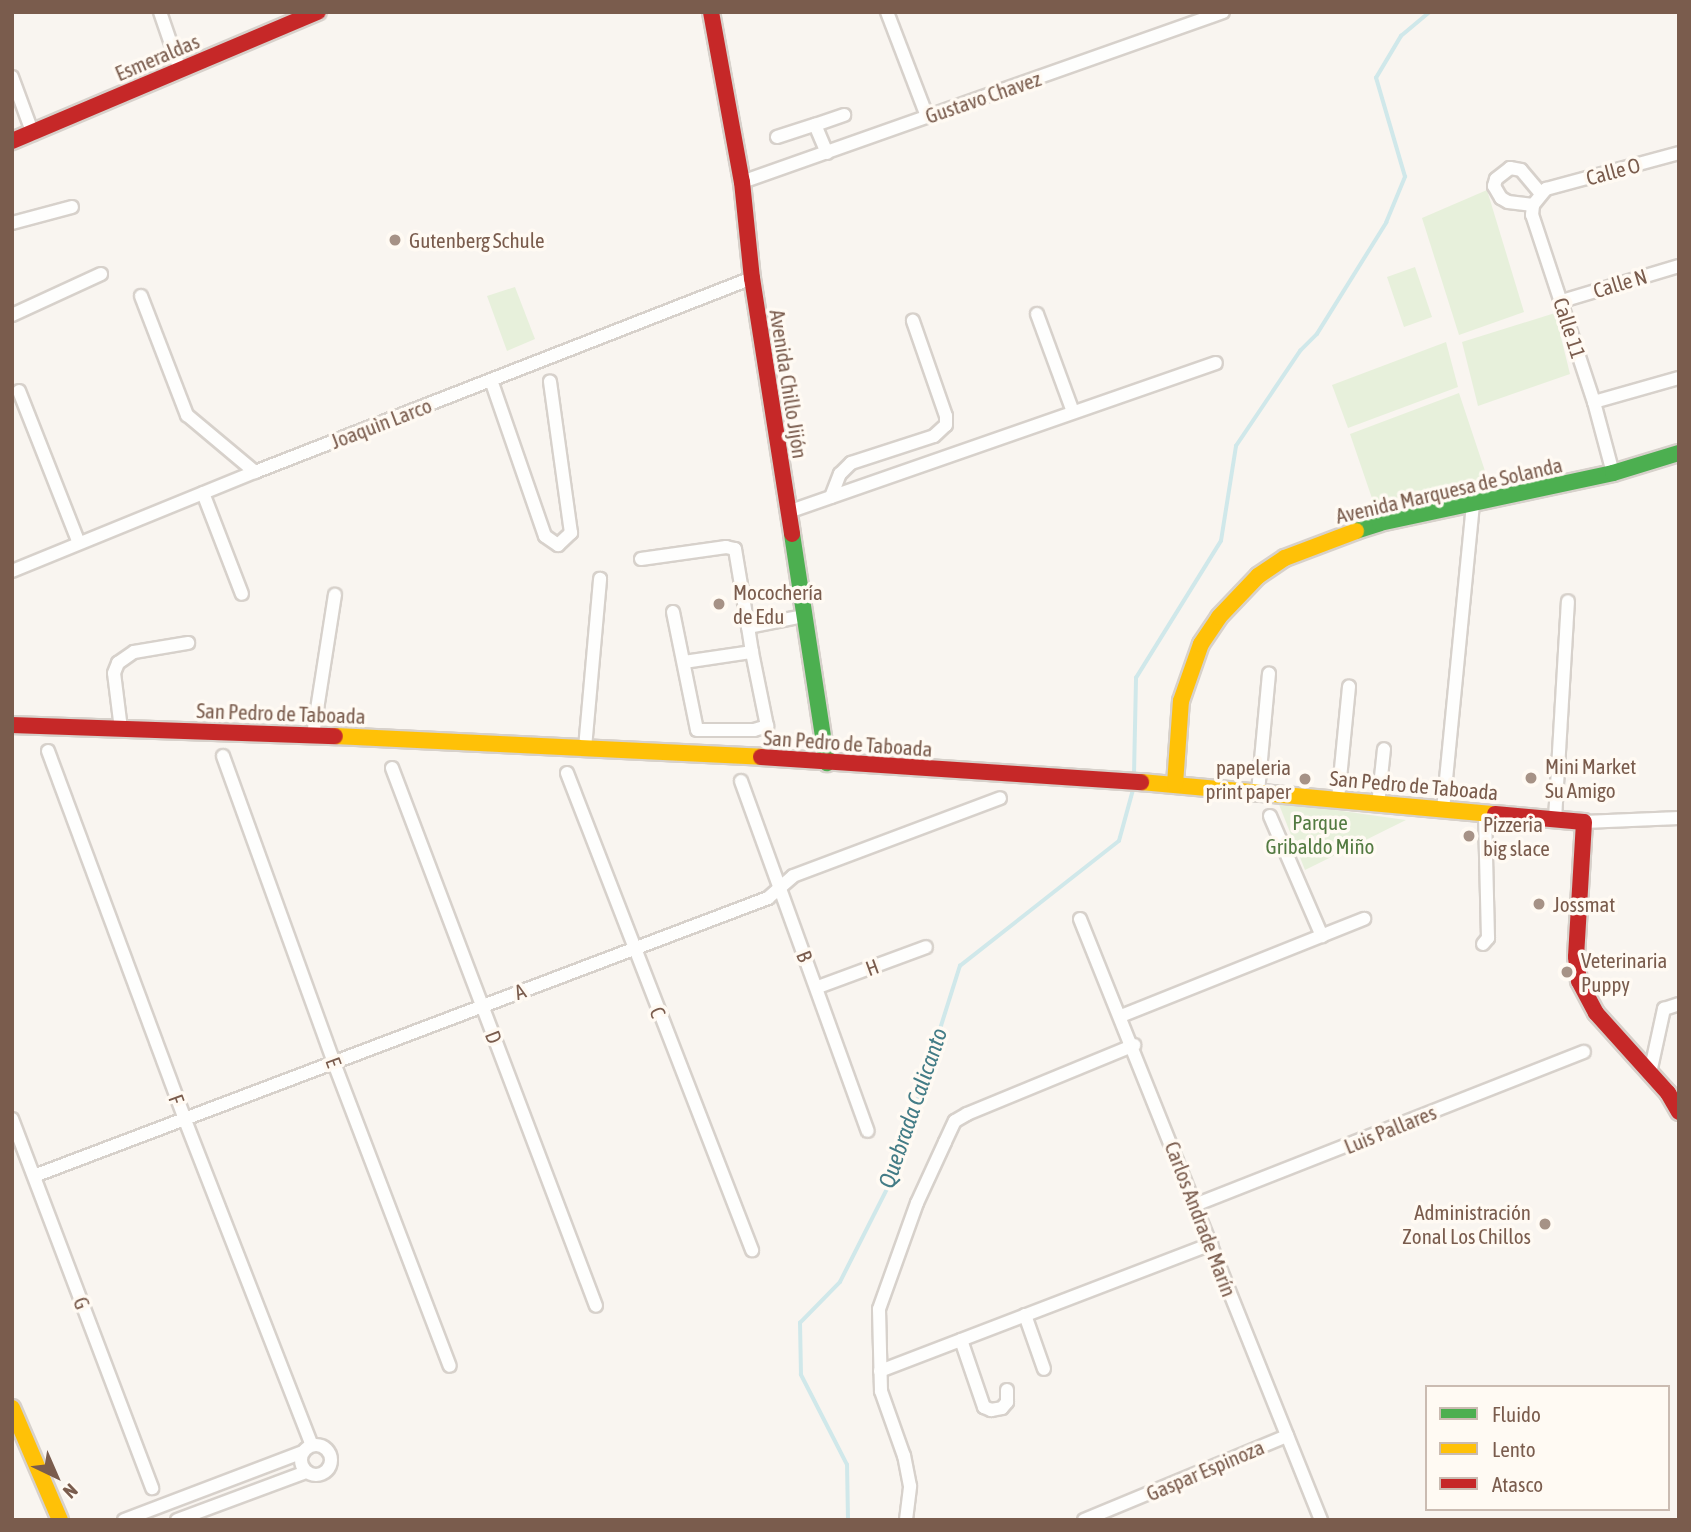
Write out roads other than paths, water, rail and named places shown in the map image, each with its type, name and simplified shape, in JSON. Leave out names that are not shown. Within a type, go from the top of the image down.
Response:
[{"type":"street","points":[[160,12],[180,70]]},
{"type":"street","name":"Esmeraldas","points":[[12,141],[318,12]]},
{"type":"street","name":"Avenida Chillo Jijón","points":[[711,12],[743,182],[752,278],[827,763]]},
{"type":"street","points":[[887,12],[927,116]]},
{"type":"street","name":"Gustavo Chavez","points":[[743,182],[1223,12]]},
{"type":"street","points":[[12,77],[33,134]]},
{"type":"street","points":[[777,137],[844,115]]},
{"type":"street","points":[[815,125],[827,153]]},
{"type":"street","name":"Calle O","points":[[1543,191],[1679,153]]},
{"type":"street","points":[[1510,168],[1521,170],[1543,191],[1533,205],[1508,202],[1501,198],[1494,186],[1496,179],[1510,168]]},
{"type":"street","name":"Calle 11","points":[[1533,205],[1532,215],[1594,402],[1612,473]]},
{"type":"street","points":[[12,223],[72,207]]},
{"type":"street","name":"Calle N","points":[[1562,301],[1679,266]]},
{"type":"street","points":[[12,315],[101,274]]},
{"type":"street","name":"Joaquìn Larco","points":[[12,571],[255,472],[752,278]]},
{"type":"street","points":[[141,296],[187,415],[255,472]]},
{"type":"street","points":[[1037,314],[1073,412]]},
{"type":"street","points":[[831,497],[840,474],[851,463],[934,436],[946,425],[946,416],[913,321]]},
{"type":"street","points":[[788,512],[1216,363]]},
{"type":"street","points":[[1594,402],[1679,378]]},
{"type":"street","points":[[491,380],[545,536],[558,545],[571,533],[550,381]]},
{"type":"street","points":[[19,391],[79,543]]},
{"type":"street","name":"Avenida Marquesa de Solanda","points":[[1175,784],[1177,731],[1188,676],[1201,644],[1219,617],[1258,576],[1311,546],[1380,523],[1612,473],[1679,453]]},
{"type":"street","points":[[203,493],[242,594]]},
{"type":"street","points":[[1443,810],[1473,504]]},
{"type":"street","points":[[641,559],[726,547],[735,549],[767,726],[754,730],[697,730],[673,612]]},
{"type":"street","points":[[585,748],[600,579]]},
{"type":"street","points":[[313,735],[335,595]]},
{"type":"street","points":[[1555,818],[1568,601]]},
{"type":"street","points":[[748,626],[803,616]]},
{"type":"street","points":[[121,729],[114,673],[118,663],[134,652],[188,643]]},
{"type":"street","points":[[684,662],[752,652]]},
{"type":"street","points":[[1258,792],[1269,674]]},
{"type":"street","points":[[1338,799],[1349,687]]},
{"type":"street","name":"San Pedro de Taboada","points":[[12,725],[585,748],[1175,784],[1378,805],[1584,822],[1679,818]]},
{"type":"street","points":[[1378,805],[1384,749]]},
{"type":"street","name":"F","points":[[48,751],[307,1448]]},
{"type":"street","name":"E","points":[[223,756],[334,1063],[450,1366]]},
{"type":"street","name":"D","points":[[392,768],[596,1306]]},
{"type":"street","name":"C","points":[[567,773],[752,1250]]},
{"type":"street","name":"B","points":[[741,781],[778,886],[818,987],[868,1131]]},
{"type":"street","name":"A","points":[[34,1176],[482,1004],[768,898],[778,886],[793,876],[1000,798]]},
{"type":"street","points":[[1483,944],[1488,938],[1485,812]]},
{"type":"street","points":[[1270,816],[1322,936]]},
{"type":"street","points":[[1584,822],[1576,957],[1579,981],[1596,1013],[1650,1073],[1679,1112]]},
{"type":"street","name":"Carlos Andrade Marín","points":[[1080,919],[1134,1045],[1321,1520]]},
{"type":"street","points":[[1121,1016],[1364,919]]},
{"type":"street","name":"H","points":[[818,987],[926,947]]},
{"type":"street","points":[[1650,1073],[1664,1009],[1679,1004]]},
{"type":"street","points":[[906,1520],[910,1486],[904,1456],[881,1391],[878,1309],[918,1203],[955,1121],[1134,1045]]},
{"type":"street","name":"Luis Pallares","points":[[1195,1205],[1584,1052]]},
{"type":"street","name":"G","points":[[12,1119],[152,1488]]},
{"type":"street","points":[[880,1371],[1211,1244]]},
{"type":"street","points":[[1092,1290],[1097,1303]]},
{"type":"street","points":[[1025,1315],[1044,1369]]},
{"type":"street","points":[[961,1340],[984,1407],[991,1410],[1002,1408],[1007,1402],[1007,1390]]},
{"type":"street","points":[[13,1411],[60,1520]]},
{"type":"street","name":"Gaspar Espinoza","points":[[1084,1520],[1106,1516],[1287,1436]]},
{"type":"street","points":[[306,1472],[301,1462],[307,1448]]},
{"type":"street","points":[[124,1520],[307,1448],[327,1449],[331,1464],[318,1475],[306,1472],[177,1520]]},
{"type":"waterway","points":[[1134,775],[1136,678],[1221,541],[1236,446],[1300,351],[1317,334],[1386,223],[1405,177],[1376,78],[1401,36],[1430,12]]},
{"type":"waterway","name":"Quebrada Calicanto","points":[[848,1520],[847,1465],[801,1375],[800,1323],[840,1282],[894,1175],[960,966],[1119,841],[1134,786]]},
{"type":"place","name":"Gutenberg Schule","points":[[395,240]]},
{"type":"place","name":"Mocochería de Edu","points":[[719,604]]},
{"type":"place","name":"Mini Market Su Amigo","points":[[1531,778]]},
{"type":"place","name":"papeleria print paper","points":[[1305,779]]},
{"type":"place","name":"Pizzeria big slace","points":[[1469,836]]},
{"type":"place","name":"Jossmat","points":[[1539,904]]},
{"type":"place","name":"Veterinaria Puppy","points":[[1567,972]]},
{"type":"place","name":"Administración Zonal Los Chillos","points":[[1545,1224]]},
{"type":"park label","name":"Parque Gribaldo Miño","points":[[1320,834]]}]
